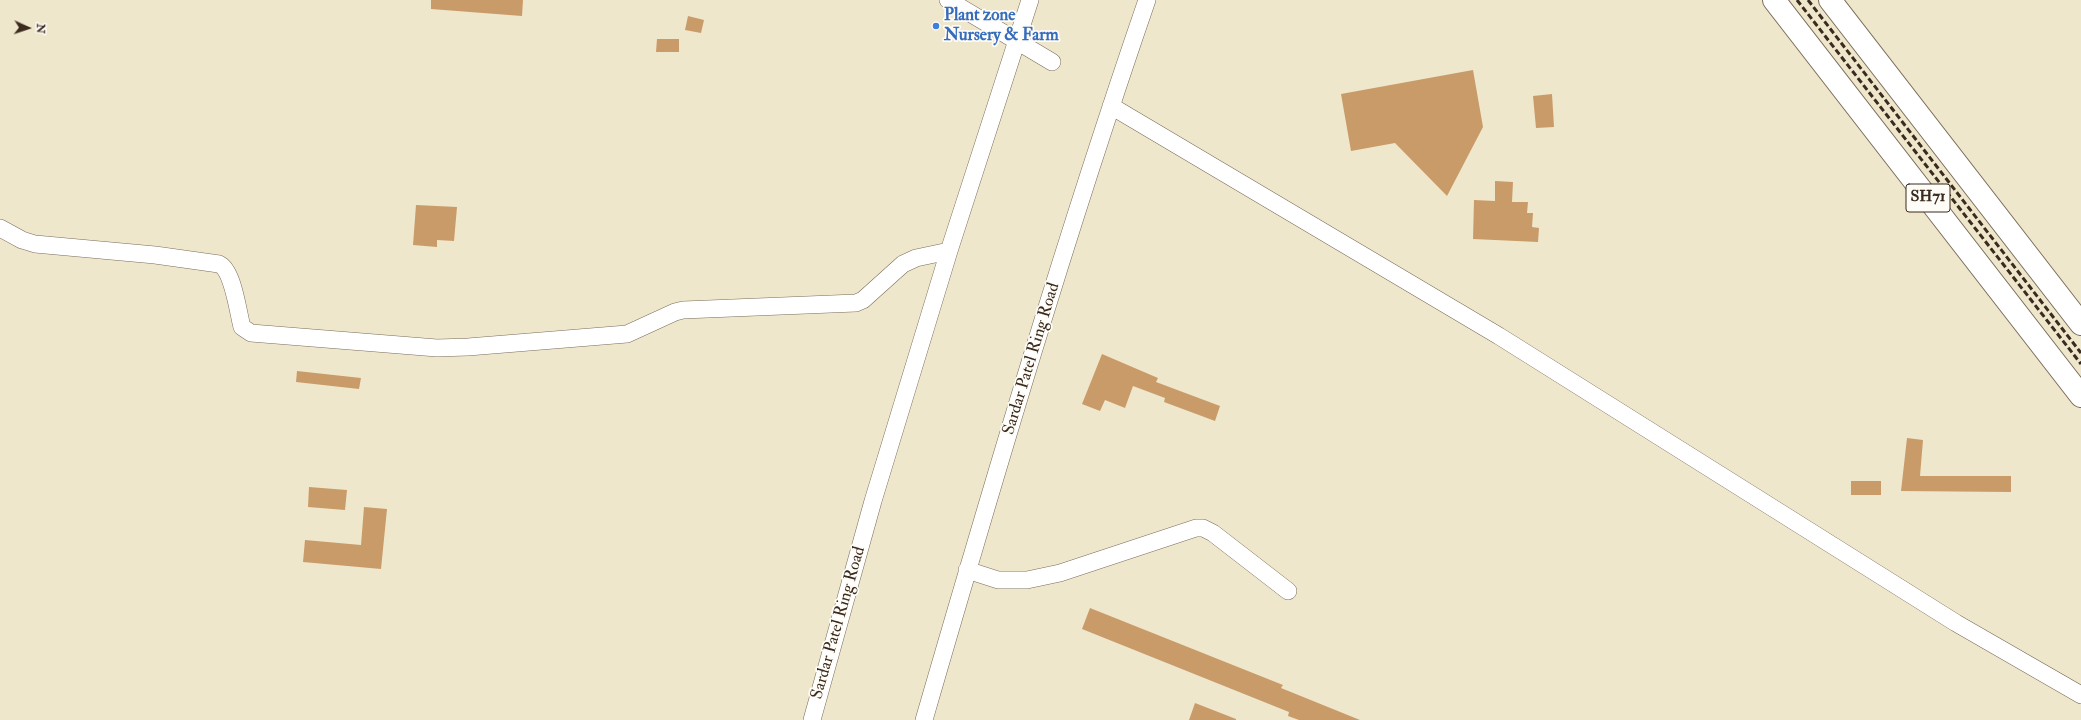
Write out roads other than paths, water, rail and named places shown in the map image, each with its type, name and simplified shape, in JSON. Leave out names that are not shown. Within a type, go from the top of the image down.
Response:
[{"type":"main road","name":"SH71","points":[[1774,0],[2081,396]]},
{"type":"main road","name":"SH71","points":[[1833,1],[2081,324]]},
{"type":"street","points":[[948,0],[1052,62]]},
{"type":"street","name":"Sardar Patel Ring Road","points":[[812,720],[873,501],[948,251],[1030,0]]},
{"type":"street","name":"Sardar Patel Ring Road","points":[[924,720],[990,490],[1111,106],[1147,0]]},
{"type":"street","points":[[1111,106],[1499,336],[1956,623],[2081,695]]},
{"type":"street","points":[[0,228],[22,240],[35,244],[155,255],[223,265],[230,278],[242,327],[251,333],[437,348],[468,347],[627,334],[675,312],[683,310],[856,303],[863,300],[904,264],[916,258],[948,251]]},
{"type":"street","points":[[967,570],[998,580],[1028,580],[1060,573],[1196,528],[1203,528],[1213,533],[1288,591]]},
{"type":"railway","points":[[1797,0],[2081,364]]},
{"type":"railway","points":[[1808,0],[2081,353]]},
{"type":"place","name":"Plant zone Nursery & Farm","points":[[936,26]]}]
